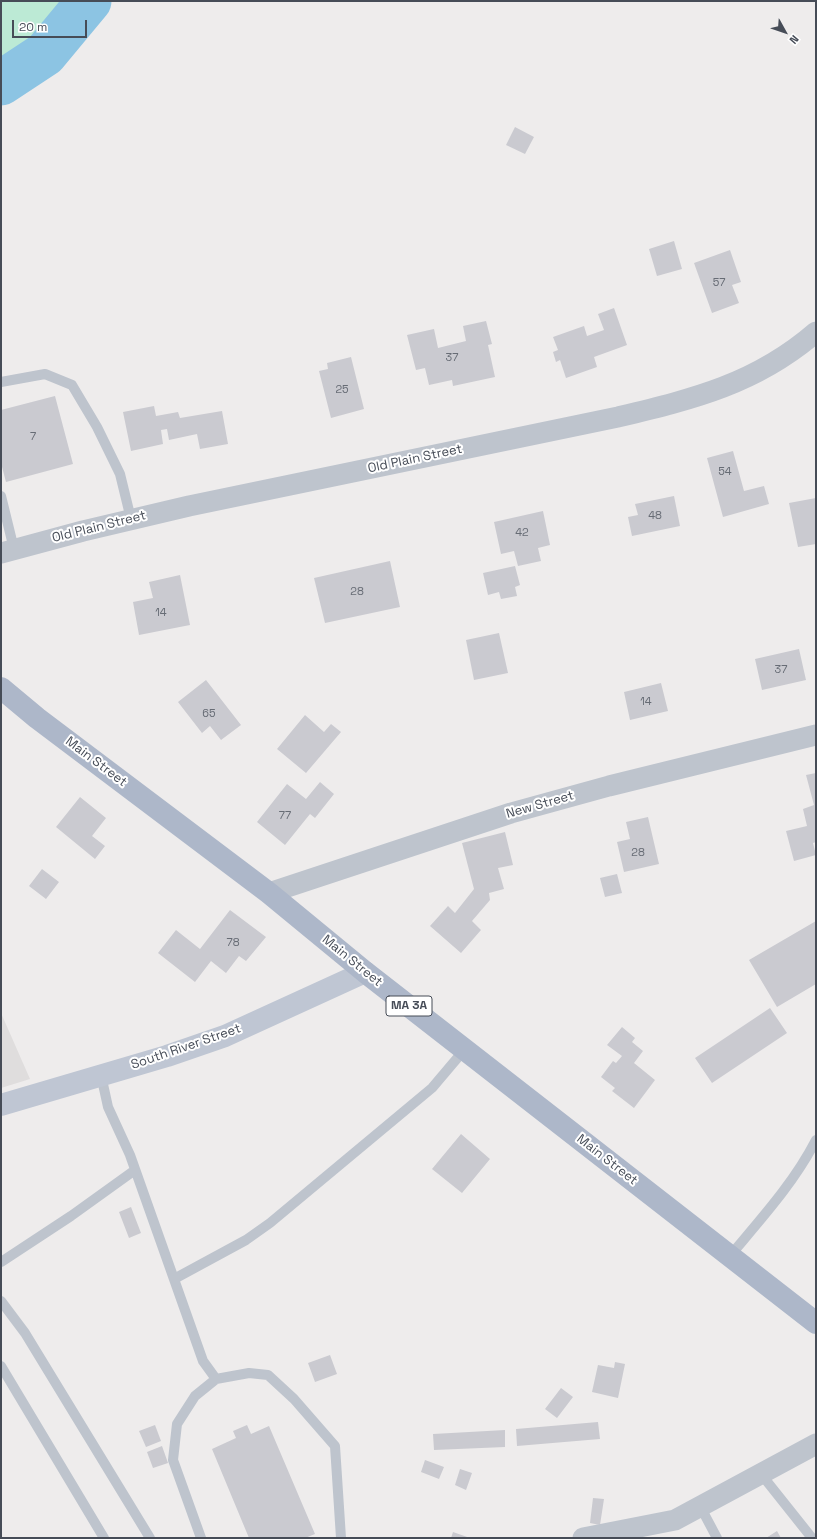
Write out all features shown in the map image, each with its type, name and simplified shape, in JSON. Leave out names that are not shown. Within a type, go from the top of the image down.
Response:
[{"type":"main road","name":"Main Street","points":[[1,688],[37,718],[269,893],[365,972],[729,1257],[816,1323]]},
{"type":"street","name":"Old Plain Street","points":[[8,551],[131,519],[661,407],[716,391],[743,380],[769,366],[816,332]]},
{"type":"street","name":"New Street","points":[[269,893],[511,813],[609,786],[816,735]]},
{"type":"street","name":"South River Street","points":[[1,1105],[167,1056],[225,1036],[365,972]]},
{"type":"street","points":[[583,1538],[617,1535],[675,1520],[816,1444]]},
{"type":"lane","points":[[1,382],[45,374],[72,385],[97,427],[120,474],[131,519]]},
{"type":"lane","points":[[1,496],[8,551]]},
{"type":"lane","points":[[174,1279],[246,1240],[270,1223],[432,1088],[465,1049]]},
{"type":"lane","points":[[101,1075],[108,1107],[135,1170],[203,1361],[216,1379]]},
{"type":"lane","points":[[729,1257],[782,1192],[807,1158],[816,1140]]},
{"type":"lane","points":[[1,1262],[71,1216],[135,1170]]},
{"type":"lane","points":[[1,1301],[25,1333],[150,1538]]},
{"type":"lane","points":[[1,1366],[104,1538]]},
{"type":"lane","points":[[201,1538],[172,1460],[177,1424],[195,1396],[216,1379],[249,1373],[268,1375],[294,1399],[335,1446],[341,1538]]},
{"type":"lane","points":[[761,1474],[812,1538]]},
{"type":"lane","points":[[700,1506],[717,1538]]},
{"type":"shaded area","points":[[1,1013],[30,1079],[1,1088]]},
{"type":"green space","points":[[1,1],[83,1],[65,22],[45,41],[1,74]]},
{"type":"building","points":[[515,127],[534,137],[525,154],[506,145]]},
{"type":"building","points":[[674,241],[682,269],[657,276],[649,249]]},
{"type":"building","points":[[730,250],[741,282],[732,285],[739,303],[712,313],[694,263]]},
{"type":"building","points":[[614,308],[627,345],[594,357],[597,367],[566,378],[560,360],[556,362],[553,352],[558,350],[553,337],[584,326],[587,336],[604,330],[598,314]]},
{"type":"building","points":[[486,321],[492,344],[488,345],[495,377],[453,386],[452,380],[429,385],[425,368],[416,370],[407,335],[434,329],[438,348],[466,341],[463,326]]},
{"type":"building","points":[[351,357],[364,409],[331,418],[319,371],[328,369],[327,363]]},
{"type":"building","points":[[55,396],[73,464],[6,482],[1,463],[1,410]]},
{"type":"building","points":[[154,406],[156,416],[178,412],[180,418],[222,411],[228,444],[200,449],[197,434],[169,440],[167,429],[161,430],[163,444],[131,451],[123,412]]},
{"type":"building","points":[[733,451],[744,491],[764,486],[769,504],[723,517],[707,458]]},
{"type":"building","points":[[674,496],[680,526],[632,536],[628,517],[638,515],[635,504]]},
{"type":"building","points":[[816,498],[816,544],[798,547],[789,503]]},
{"type":"building","points":[[543,511],[550,545],[538,548],[541,561],[518,566],[514,551],[501,554],[494,522]]},
{"type":"building","points":[[390,561],[400,607],[325,623],[314,578]]},
{"type":"building","points":[[515,566],[520,585],[515,587],[517,596],[501,599],[499,592],[488,595],[483,573]]},
{"type":"building","points":[[180,575],[190,625],[139,635],[133,602],[153,598],[149,582]]},
{"type":"building","points":[[499,633],[508,673],[474,680],[466,640]]},
{"type":"building","points":[[799,649],[806,680],[762,690],[755,659]]},
{"type":"building","points":[[206,680],[241,725],[221,740],[210,726],[202,733],[178,702]]},
{"type":"building","points":[[661,683],[668,711],[630,720],[624,692]]},
{"type":"building","points":[[305,715],[324,732],[331,724],[341,732],[306,773],[277,749]]},
{"type":"building","points":[[816,773],[816,842],[813,843],[816,855],[794,861],[786,831],[807,826],[803,809],[814,805],[806,775]]},
{"type":"building","points":[[320,782],[334,794],[315,818],[310,814],[285,845],[257,822],[287,784],[306,799]]},
{"type":"building","points":[[80,797],[106,818],[92,836],[105,846],[95,859],[56,827]]},
{"type":"building","points":[[648,817],[659,864],[624,872],[617,842],[630,839],[626,822]]},
{"type":"building","points":[[505,832],[513,865],[498,868],[504,889],[489,893],[490,900],[472,921],[481,930],[461,953],[430,926],[448,906],[455,913],[474,889],[462,843]]},
{"type":"building","points":[[42,869],[59,882],[46,899],[29,886]]},
{"type":"building","points":[[617,874],[622,893],[605,897],[600,878]]},
{"type":"building","points":[[230,910],[266,937],[246,961],[239,956],[226,973],[211,961],[195,982],[158,953],[176,930],[200,949]]},
{"type":"building","points":[[816,921],[816,984],[777,1007],[749,960]]},
{"type":"building","points":[[770,1008],[787,1033],[712,1083],[695,1058]]},
{"type":"building","points":[[622,1027],[635,1038],[632,1042],[643,1051],[634,1063],[655,1080],[634,1108],[612,1091],[615,1088],[601,1077],[613,1061],[616,1063],[622,1056],[607,1045]]},
{"type":"building","points":[[461,1134],[490,1159],[462,1193],[432,1169]]},
{"type":"building","points":[[131,1207],[141,1233],[129,1238],[119,1212]]},
{"type":"building","points":[[330,1355],[337,1374],[315,1382],[308,1363]]},
{"type":"building","points":[[615,1362],[625,1364],[618,1398],[592,1392],[598,1365],[614,1368]]},
{"type":"building","points":[[561,1388],[573,1397],[557,1418],[545,1409]]},
{"type":"building","points":[[598,1422],[600,1439],[517,1446],[516,1429]]},
{"type":"building","points":[[155,1425],[161,1441],[146,1447],[139,1431]]},
{"type":"building","points":[[247,1425],[251,1434],[269,1426],[315,1534],[305,1538],[249,1538],[212,1449],[236,1438],[233,1431]]},
{"type":"building","points":[[505,1430],[505,1447],[434,1450],[433,1434]]},
{"type":"building","points":[[162,1446],[168,1463],[153,1468],[147,1452]]},
{"type":"building","points":[[425,1460],[444,1467],[439,1479],[421,1472]]},
{"type":"building","points":[[460,1469],[472,1473],[466,1490],[455,1485]]},
{"type":"building","points":[[593,1498],[604,1499],[600,1525],[590,1523]]},
{"type":"building","points":[[777,1531],[781,1538],[766,1538]]},
{"type":"building","points":[[453,1532],[470,1538],[451,1538]]},
{"type":"waterway","points":[[1,83],[45,54],[89,1]]}]
